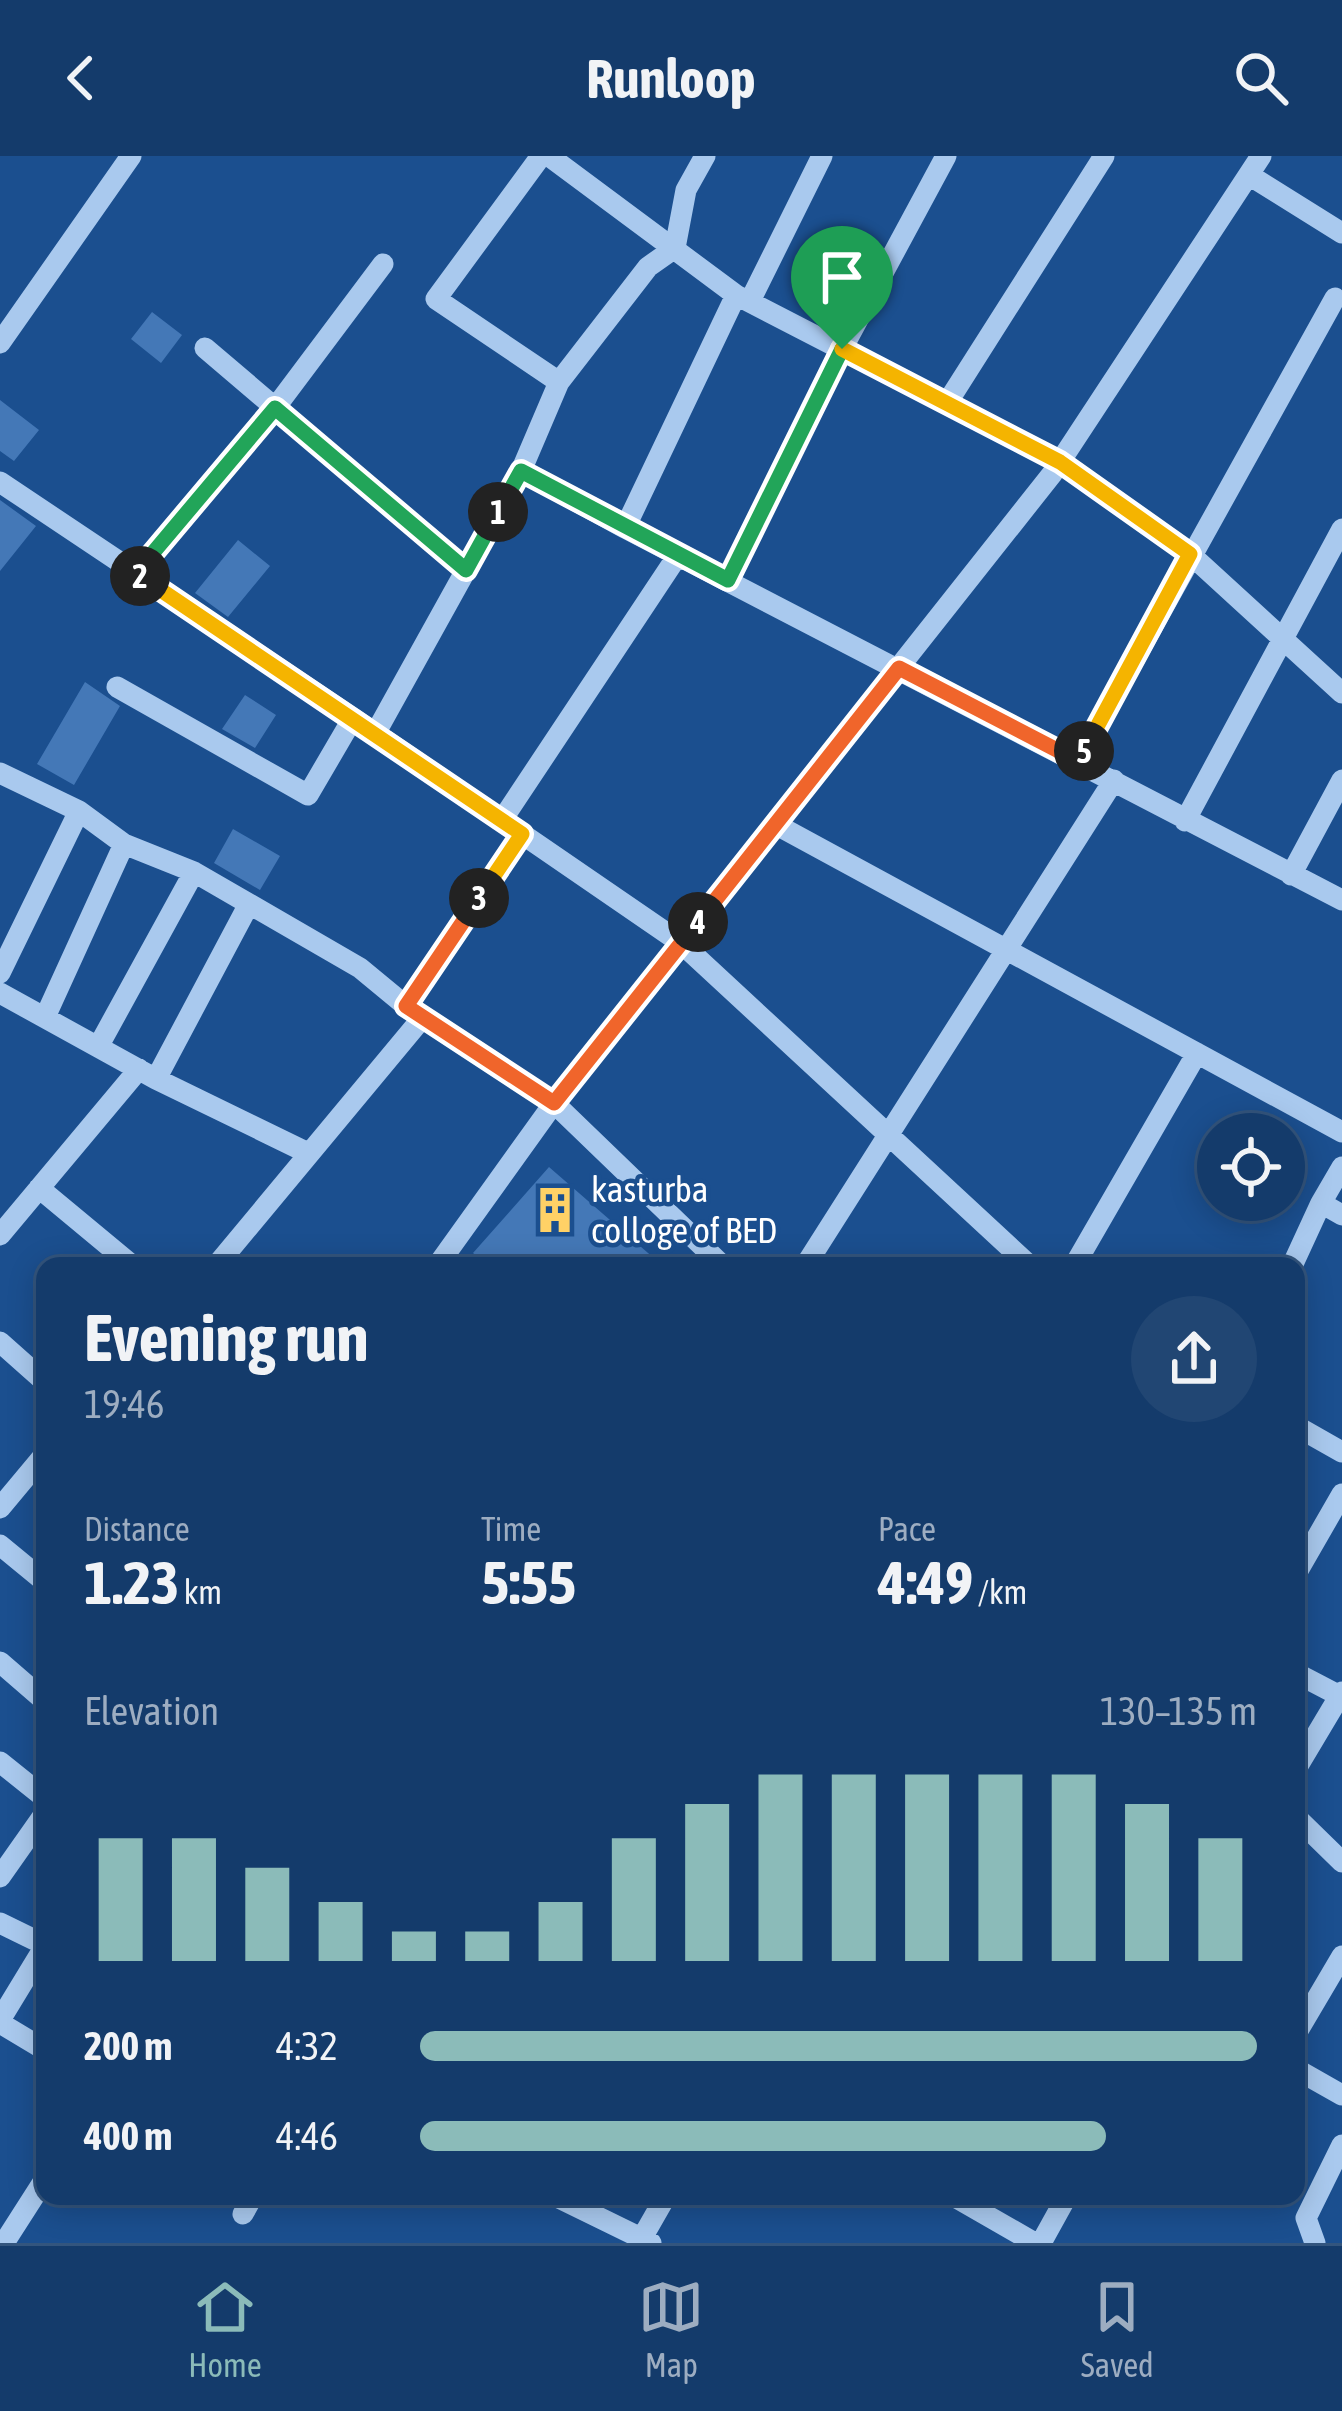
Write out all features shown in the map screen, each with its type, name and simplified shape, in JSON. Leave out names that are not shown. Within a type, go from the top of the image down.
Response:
[{"type":"street","points":[[0,344],[131,156]]},
{"type":"street","points":[[560,382],[436,298],[545,156],[743,298],[1060,462],[1190,554],[1342,693]]},
{"type":"street","points":[[375,734],[521,471],[560,382],[648,267],[675,248],[686,190],[705,156]]},
{"type":"street","points":[[625,528],[822,156]]},
{"type":"street","points":[[728,580],[842,349],[946,156]]},
{"type":"street","points":[[947,403],[1103,156]]},
{"type":"street","points":[[443,1257],[554,1103],[1060,462],[1255,165],[1342,233]]},
{"type":"street","points":[[136,573],[275,408],[383,264]]},
{"type":"street","points":[[1078,761],[1335,298]]},
{"type":"street","points":[[205,348],[466,570]]},
{"type":"street","points":[[521,471],[1342,900]]},
{"type":"street","points":[[0,482],[682,943],[1020,1257]]},
{"type":"street","points":[[1185,821],[1342,529]]},
{"type":"street","points":[[502,820],[678,555]]},
{"type":"street","points":[[118,687],[308,795],[353,718]]},
{"type":"street","points":[[0,772],[79,811],[124,844],[194,872],[360,968],[414,1012],[554,1103],[714,1257]]},
{"type":"street","points":[[811,1257],[1114,780]]},
{"type":"street","points":[[1291,874],[1342,780]]},
{"type":"street","points":[[0,973],[79,811]]},
{"type":"street","points":[[776,824],[1342,1132]]},
{"type":"street","points":[[230,1257],[414,1012],[522,834]]},
{"type":"street","points":[[46,1016],[124,844]]},
{"type":"street","points":[[98,1047],[194,872]]},
{"type":"street","points":[[0,1235],[147,1074],[249,904]]},
{"type":"street","points":[[0,993],[147,1074],[308,1153]]},
{"type":"street","points":[[1080,1257],[1197,1053]]},
{"type":"street","points":[[1296,1257],[1342,1166]]},
{"type":"street","points":[[39,1188],[122,1257]]},
{"type":"street","points":[[1321,1203],[1342,1215]]},
{"type":"street","points":[[0,1342],[36,1374]]},
{"type":"street","points":[[1305,1431],[1342,1452]]},
{"type":"street","points":[[0,1508],[36,1467]]},
{"type":"street","points":[[1305,1558],[1342,1494]]},
{"type":"street","points":[[0,1545],[36,1575]]},
{"type":"street","points":[[0,1662],[36,1693]]},
{"type":"street","points":[[1305,1677],[1341,1695],[1305,1754]]},
{"type":"street","points":[[0,1762],[36,1791]]},
{"type":"street","points":[[1,1873],[36,1825]]},
{"type":"street","points":[[1305,1826],[1342,1862]]},
{"type":"street","points":[[0,1923],[36,1941]]},
{"type":"street","points":[[1305,2019],[1342,1956]]},
{"type":"street","points":[[36,1961],[0,2022],[36,2044]]},
{"type":"street","points":[[1305,2074],[1342,2095]]},
{"type":"street","points":[[1316,2243],[1306,2218],[1342,2145]]},
{"type":"street","points":[[4,2243],[36,2193]]},
{"type":"street","points":[[577,2205],[646,2241],[662,2205]]},
{"type":"street","points":[[968,2205],[1038,2243],[1061,2205]]},
{"type":"building","points":[[152,312],[182,335],[161,363],[131,339]]},
{"type":"building","points":[[0,400],[39,430],[14,461],[0,451]]},
{"type":"building","points":[[0,500],[36,526],[0,571]]},
{"type":"building","points":[[238,540],[270,566],[228,617],[195,593]]},
{"type":"building","points":[[85,682],[120,706],[74,785],[37,764]]},
{"type":"building","points":[[245,695],[276,715],[255,748],[222,729]]},
{"type":"building","points":[[233,829],[280,856],[260,890],[214,863]]},
{"type":"building","name":"kasturba colloge of BED","points":[[549,1167],[653,1257],[478,1257],[473,1253]]},
{"type":"place","name":"kasturba colloge of BED","points":[[555,1210]]},
{"type":"route","points":[[842,349],[1060,462],[1190,554],[1078,761],[899,668],[554,1103],[406,1006],[522,834],[136,573],[275,408],[466,570],[521,471],[728,580],[842,349]]}]
